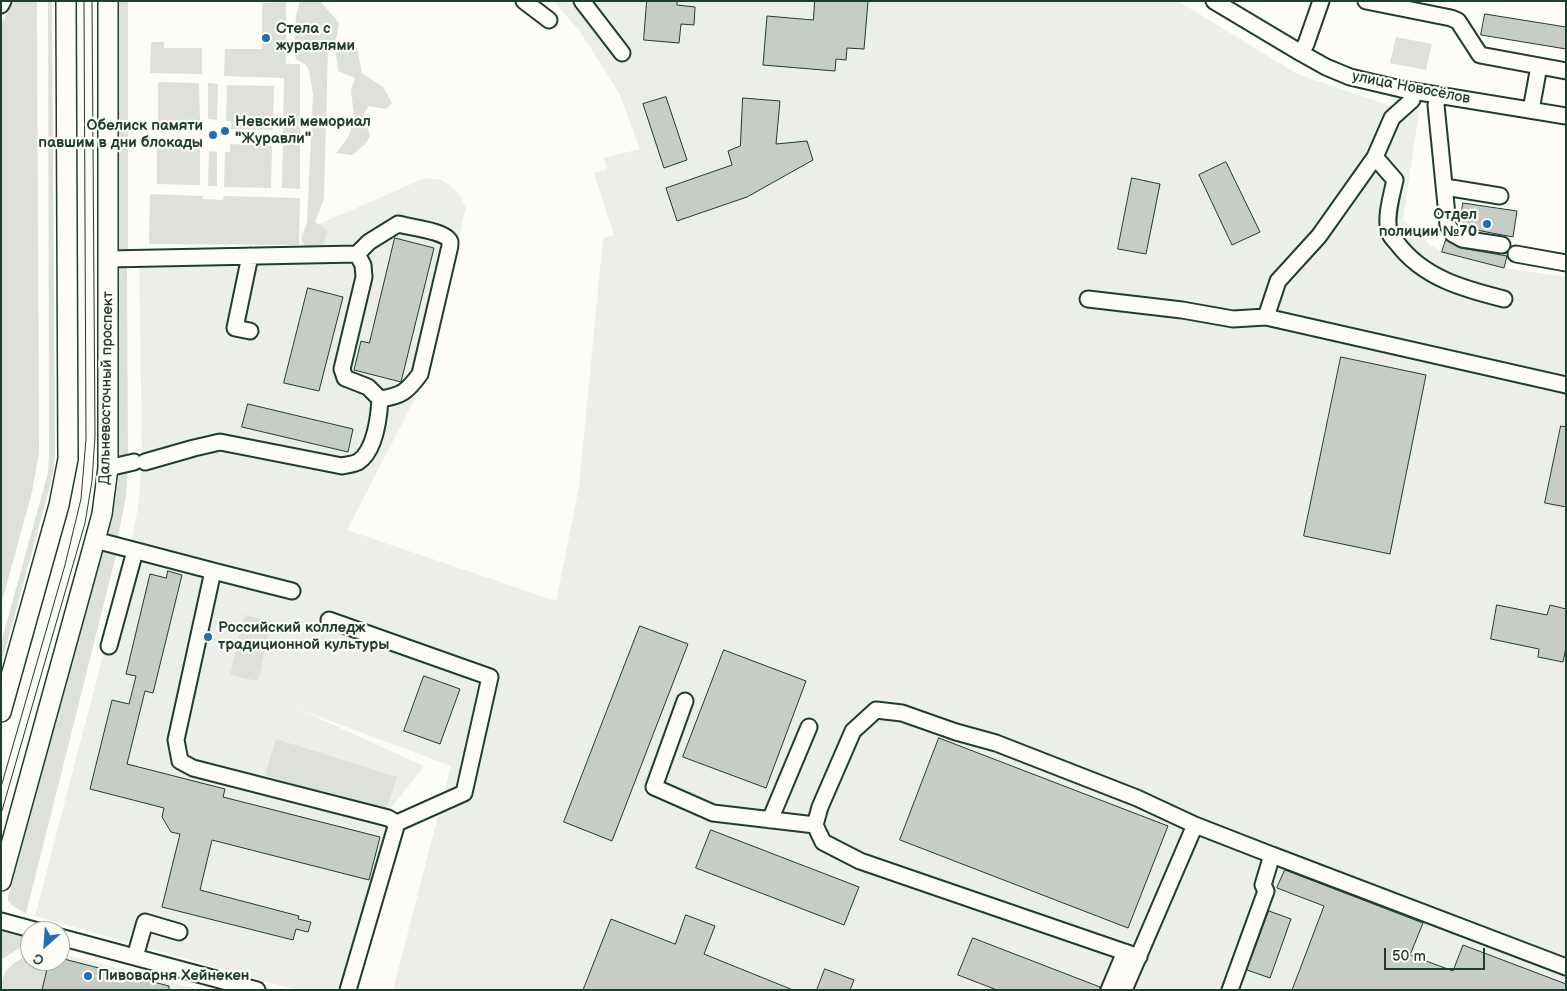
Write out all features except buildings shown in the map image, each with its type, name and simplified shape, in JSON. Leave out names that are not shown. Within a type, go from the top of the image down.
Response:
[{"type":"main road","points":[[1,712],[59,505],[68,459],[66,1]]},
{"type":"main road","name":"Дальневосточный проспект","points":[[1,881],[102,514],[108,468],[108,1]]},
{"type":"street","points":[[1,5],[3,1]]},
{"type":"street","points":[[524,1],[549,20]]},
{"type":"street","points":[[582,1],[622,53]]},
{"type":"street","points":[[1300,54],[1306,44],[1321,1]]},
{"type":"street","points":[[1366,1],[1458,21],[1480,55],[1566,71]]},
{"type":"street","name":"улица Новосёлов","points":[[1220,3],[1300,54],[1350,77],[1413,91],[1566,116]]},
{"type":"street","points":[[1531,110],[1539,66]]},
{"type":"street","points":[[1266,317],[1278,281],[1319,236],[1375,157],[1392,118],[1412,100],[1413,91]]},
{"type":"street","points":[[1438,95],[1436,105],[1448,225],[1453,234],[1462,239],[1502,245]]},
{"type":"street","points":[[1375,157],[1395,180],[1388,208],[1389,234],[1404,254],[1438,278],[1477,292],[1504,299]]},
{"type":"street","points":[[1445,187],[1500,196]]},
{"type":"street","points":[[108,259],[357,254],[369,242],[398,224],[441,233],[447,237],[450,243],[420,374],[411,387],[398,396],[380,399]]},
{"type":"street","points":[[108,468],[220,442],[342,466],[358,462],[370,448],[379,416],[380,399],[368,387],[345,378],[342,369],[364,276],[363,265],[357,254]]},
{"type":"street","points":[[1516,254],[1566,263]]},
{"type":"street","points":[[250,256],[235,328],[250,331]]},
{"type":"street","points":[[1088,299],[1182,310],[1233,319],[1266,317],[1566,385]]},
{"type":"street","points":[[95,540],[292,591]]},
{"type":"street","points":[[110,646],[135,551]]},
{"type":"street","points":[[213,571],[176,740],[180,761],[193,768],[388,818],[397,823]]},
{"type":"street","points":[[329,620],[490,677],[464,794],[397,823]]},
{"type":"street","points":[[685,702],[654,786],[713,814],[815,825]]},
{"type":"street","points":[[1132,954],[860,861],[823,842],[815,825],[820,807],[853,730],[876,710],[902,713],[956,732],[996,743],[1138,798],[1195,825],[1566,967]]},
{"type":"street","points":[[770,820],[809,727]]},
{"type":"street","points":[[348,990],[397,823]]},
{"type":"street","points":[[1110,990],[1132,954],[1195,825]]},
{"type":"street","points":[[1230,990],[1266,891],[1263,885],[1272,855]]},
{"type":"street","points":[[1,921],[20,926]]},
{"type":"street","points":[[135,957],[144,922],[179,932]]},
{"type":"street","points":[[70,940],[257,990]]},
{"type":"street","points":[[1124,990],[1132,954]]},
{"type":"shaded area","points":[[14,1],[37,1],[39,453],[32,492],[1,605],[1,24]]},
{"type":"shaded area","points":[[48,1],[52,1],[55,455],[47,497],[1,665],[1,643],[48,473]]},
{"type":"shaded area","points":[[119,1],[128,1],[128,255],[119,253]]},
{"type":"shaded area","points":[[300,1],[320,1],[339,23],[337,37],[328,49],[324,198],[315,222],[328,230],[323,245],[307,250],[302,239],[307,221],[313,94],[309,70],[305,64],[297,60],[294,54],[296,16]]},
{"type":"shaded area","points":[[554,1],[1178,1],[1297,74],[1388,105],[1419,111],[1403,220],[1429,244],[1442,252],[1504,268],[1566,277],[1566,990],[393,990],[451,766],[296,708],[424,766],[392,807],[339,990],[296,990],[70,926],[70,921],[53,921],[35,916],[125,571],[138,508],[142,456],[139,254],[301,249],[301,232],[425,178],[442,180],[456,190],[466,207],[425,379],[347,530],[556,601],[579,487],[603,238],[614,235],[594,173],[607,170],[604,158],[640,149],[619,93],[581,33]]},
{"type":"shaded area","points":[[286,2],[286,64],[300,64],[300,189],[282,188],[284,78],[224,76],[225,49],[262,49],[262,3]]},
{"type":"shaded area","points":[[1396,37],[1432,44],[1426,70],[1390,63]]},
{"type":"shaded area","points":[[151,42],[164,42],[164,48],[202,48],[202,74],[150,73]]},
{"type":"shaded area","points":[[344,43],[357,48],[362,73],[383,87],[392,103],[386,109],[369,106],[364,114],[370,136],[364,145],[352,155],[336,153],[349,136],[354,118],[351,90],[355,78],[338,71],[336,53]]},
{"type":"shaded area","points":[[158,82],[199,83],[200,120],[195,120],[196,126],[158,126]]},
{"type":"shaded area","points":[[208,83],[218,84],[217,120],[208,119]]},
{"type":"shaded area","points":[[227,85],[274,86],[273,130],[231,129],[231,121],[226,121]]},
{"type":"shaded area","points":[[157,141],[194,141],[194,148],[200,148],[200,185],[157,184]]},
{"type":"shaded area","points":[[230,144],[272,146],[271,188],[224,187],[225,152],[230,152]]},
{"type":"shaded area","points":[[209,151],[217,152],[217,186],[208,186]]},
{"type":"shaded area","points":[[150,194],[203,196],[203,199],[223,200],[224,196],[300,198],[299,245],[149,244]]},
{"type":"shaded area","points":[[127,262],[128,459],[122,460],[119,458],[118,266]]},
{"type":"shaded area","points":[[128,468],[126,497],[117,541],[108,533],[119,471]]},
{"type":"shaded area","points":[[106,550],[117,551],[26,914],[8,901],[8,896],[95,574],[102,553]]},
{"type":"shaded area","points":[[244,615],[272,621],[258,681],[230,675]]},
{"type":"shaded area","points":[[276,739],[397,777],[385,813],[265,775]]},
{"type":"shaded area","points":[[1,929],[20,933],[20,948],[1,960]]},
{"type":"shaded area","name":"Пивоварня Хейнекен","points":[[70,956],[201,990],[25,990],[30,971],[70,971]]},
{"type":"shaded area","points":[[20,959],[20,971],[47,971],[42,990],[1,990],[3,977]]},
{"type":"tram line","points":[[1,787],[65,565],[81,499],[86,439],[84,1]]},
{"type":"tram line","points":[[1,814],[85,523],[92,481],[95,436],[92,1]]},
{"type":"place","name":"Стела с журавлями","points":[[266,38]]},
{"type":"place","name":"Невский мемориал \"Журавли\"","points":[[225,131]]},
{"type":"place","name":"Обелиск памяти павшим в дни блокады","points":[[213,135]]},
{"type":"place","name":"Отдел полиции №70","points":[[1487,224]]},
{"type":"place","name":"Российский колледж традиционной культуры","points":[[208,637]]},
{"type":"place","name":"Пивоварня Хейнекен","points":[[88,976]]}]
